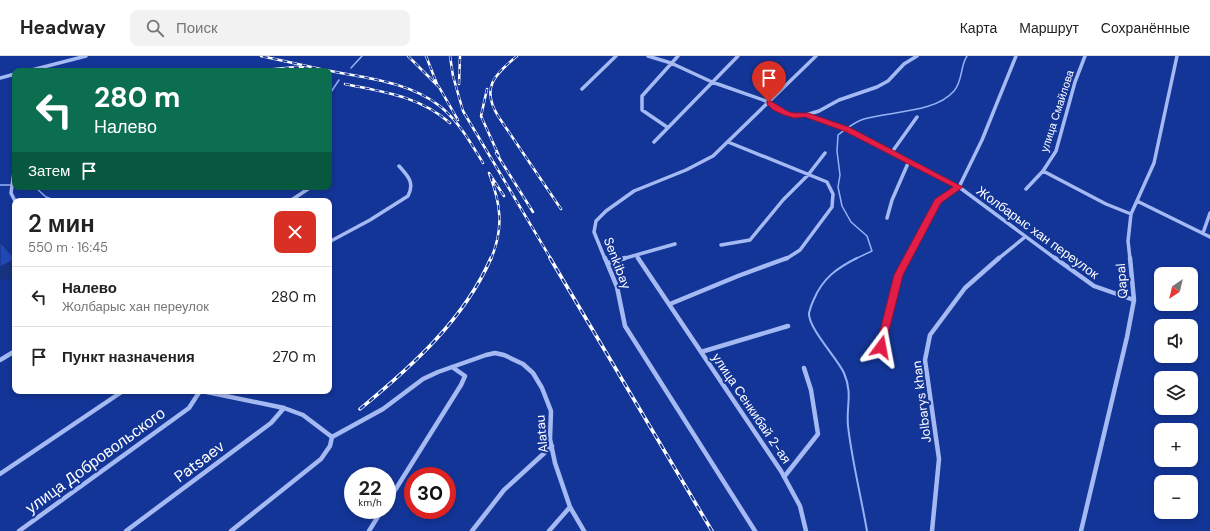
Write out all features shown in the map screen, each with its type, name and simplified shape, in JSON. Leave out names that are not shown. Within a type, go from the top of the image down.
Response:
[{"type":"street","points":[[40,68],[86,56]]},
{"type":"street","points":[[582,89],[616,56]]},
{"type":"street","name":"Жолбарыс хан переулок","points":[[648,56],[671,63],[712,82],[769,102],[776,108],[794,116],[806,115],[847,129],[959,187],[1025,237],[1094,286],[1134,300]]},
{"type":"street","points":[[667,127],[642,110],[642,96],[678,56]]},
{"type":"street","points":[[654,142],[738,56]]},
{"type":"street","name":"Senkibay","points":[[755,531],[625,326],[618,287],[594,232],[596,221],[606,211],[634,191],[686,170],[713,156],[816,56]]},
{"type":"street","points":[[806,115],[819,111],[839,100],[878,87],[888,81],[904,64],[917,56]]},
{"type":"street","points":[[881,347],[898,275],[938,201],[959,187],[982,140],[1016,56]]},
{"type":"street","name":"улица Смайлова","points":[[1026,189],[1043,171],[1056,151],[1075,82],[1085,56]]},
{"type":"street","name":"Qapal","points":[[1081,531],[1125,345],[1134,300],[1128,241],[1131,214],[1154,163],[1177,56]]},
{"type":"street","points":[[0,78],[12,75]]},
{"type":"street","points":[[892,152],[917,117]]},
{"type":"street","points":[[670,304],[738,276],[783,261],[800,250],[832,207],[833,194],[827,182],[728,142]]},
{"type":"street","points":[[721,245],[750,240],[783,200],[808,175],[825,153]]},
{"type":"street","points":[[887,218],[892,200],[909,161]]},
{"type":"street","points":[[332,240],[370,220],[408,196],[412,190],[412,185],[409,177],[400,166]]},
{"type":"street","name":"улица Смайлова","points":[[1043,171],[1106,204],[1131,214]]},
{"type":"street","points":[[12,185],[11,193],[14,198]]},
{"type":"street","points":[[294,198],[306,190]]},
{"type":"street","points":[[1137,201],[1210,237]]},
{"type":"street","points":[[1203,233],[1210,213]]},
{"type":"street","name":"Jolbarys khan","points":[[932,531],[939,459],[925,360],[930,335],[965,288],[983,271],[1025,237]]},
{"type":"street","points":[[608,263],[675,244]]},
{"type":"street","name":"улица Сенкибай 2-ая","points":[[636,255],[784,477],[800,506],[806,531]]},
{"type":"street","name":"улица Сенкибай 2-ая","points":[[702,352],[788,326]]},
{"type":"street","points":[[0,360],[12,353]]},
{"type":"street","name":"Alatau","points":[[332,437],[383,409],[423,379],[486,355],[495,353],[504,355],[522,364],[533,373],[542,388],[551,411],[550,439],[555,463],[570,507],[584,531]]},
{"type":"street","points":[[396,489],[461,385],[465,376],[452,367]]},
{"type":"street","name":"улица Сенкибай 2-ая","points":[[784,477],[818,434],[811,390],[804,368]]},
{"type":"street","points":[[0,474],[119,394]]},
{"type":"street","name":"улица Добровольского","points":[[19,531],[189,408],[199,394]]},
{"type":"street","points":[[216,394],[284,408],[303,415],[332,437],[330,446],[321,459],[231,531]]},
{"type":"street","name":"Patsaev","points":[[126,531],[271,423],[284,408]]},
{"type":"street","points":[[472,531],[504,490],[552,446]]},
{"type":"street","points":[[549,531],[570,507]]},
{"type":"street","points":[[369,531],[376,519]]},
{"type":"building","points":[[0,242],[12,256],[12,261],[0,267]]},
{"type":"waterway","points":[[351,68],[362,56]]},
{"type":"waterway","points":[[856,258],[872,251],[867,236],[851,222],[842,206],[838,187],[840,175],[837,151],[838,135],[860,120],[936,104],[946,98],[957,87],[963,64],[967,56]]},
{"type":"waterway","points":[[332,90],[339,80]]},
{"type":"waterway","points":[[0,185],[12,185]]},
{"type":"waterway","points":[[38,190],[49,198]]},
{"type":"waterway","points":[[856,258],[831,274],[826,279],[818,292],[809,313],[813,327],[844,373],[847,380],[849,394],[848,426],[867,531]]},
{"type":"railway","points":[[261,56],[316,68]]},
{"type":"railway","points":[[408,56],[439,87],[458,120]]},
{"type":"railway","points":[[426,56],[437,84]]},
{"type":"railway","points":[[450,56],[453,76],[463,111],[551,259]]},
{"type":"railway","points":[[459,84],[460,56]]},
{"type":"railway","points":[[517,56],[502,69],[492,83],[490,90],[493,106],[498,116],[561,209]]},
{"type":"railway","points":[[286,68],[306,68]]},
{"type":"railway","points":[[332,71],[370,78],[401,86],[428,98],[441,107],[453,119],[464,133],[483,163]]},
{"type":"railway","points":[[345,84],[400,96],[426,107],[450,123]]},
{"type":"railway","points":[[487,89],[481,116],[499,156]]},
{"type":"railway","points":[[496,153],[533,212]]},
{"type":"railway","points":[[491,259],[498,237],[499,216],[496,195],[489,173],[504,196]]},
{"type":"railway","points":[[360,409],[417,359],[451,322],[480,281],[491,258]]},
{"type":"railway","points":[[550,258],[712,531]]},
{"type":"route","points":[[769,102],[776,108],[794,116],[806,115],[847,129],[959,187],[938,201],[898,275],[881,347]]}]
